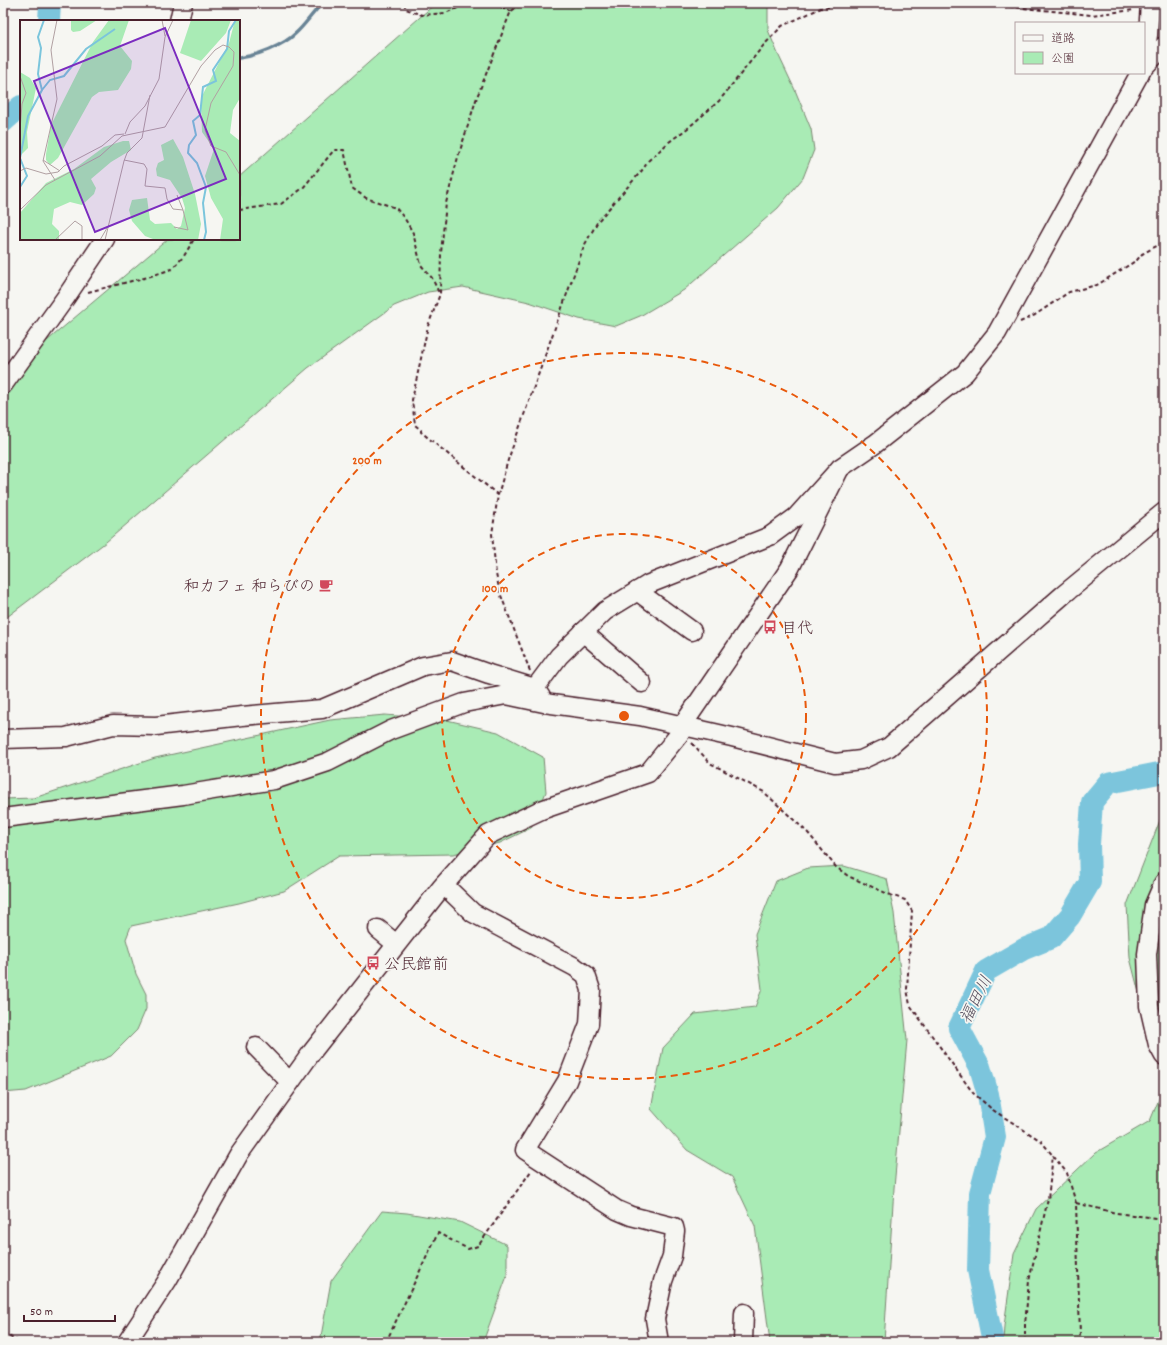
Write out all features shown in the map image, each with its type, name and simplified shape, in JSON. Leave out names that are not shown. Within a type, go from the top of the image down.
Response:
[{"type":"street","points":[[179,20],[183,3]]},
{"type":"street","points":[[1145,52],[1150,6]]},
{"type":"street","points":[[1145,66],[1164,46]]},
{"type":"street","points":[[540,695],[559,656],[605,611],[649,584],[770,536],[796,517],[840,468],[874,444],[965,373],[997,333],[1139,74]]},
{"type":"street","points":[[3,384],[66,297],[103,240]]},
{"type":"street","points":[[119,1342],[131,1337],[167,1281],[239,1154],[290,1082],[396,944],[444,885],[488,835],[541,810],[648,773],[682,729],[790,568],[840,468]]},
{"type":"street","points":[[3,739],[66,737],[113,725],[156,726],[322,709],[423,666],[452,661],[540,695],[640,716],[682,729],[732,737],[835,763],[861,760],[889,747],[1063,595],[1164,512]]},
{"type":"street","points":[[637,591],[692,631]]},
{"type":"street","points":[[583,632],[642,683]]},
{"type":"street","points":[[3,818],[183,795],[274,780],[328,762],[391,730],[464,703],[506,695],[540,695]]},
{"type":"street","points":[[1164,882],[1154,905],[1147,954],[1149,1006],[1158,1045],[1164,1056]]},
{"type":"street","points":[[444,885],[473,913],[575,967],[586,976],[591,990],[589,1024],[567,1081],[525,1150],[617,1210],[631,1216],[674,1227],[675,1231],[672,1256],[663,1281],[655,1319],[659,1342]]},
{"type":"street","points":[[378,929],[396,944]]},
{"type":"street","points":[[256,1047],[290,1082]]},
{"type":"street","points":[[743,1342],[744,1313]]},
{"type":"path","points":[[404,3],[406,8],[422,15],[445,13],[468,4],[492,4],[511,10]]},
{"type":"path","points":[[498,495],[421,432],[421,430],[415,425],[412,400],[428,326],[440,294],[441,253],[446,203],[458,157],[477,97],[511,10],[524,3]]},
{"type":"path","points":[[540,695],[500,593],[496,574],[492,534],[498,495],[508,460],[582,253],[598,221],[644,168],[648,161],[719,100],[763,46],[782,26],[821,8],[855,3]]},
{"type":"path","points":[[975,3],[1091,15],[1150,6]]},
{"type":"path","points":[[240,210],[280,204],[302,188],[334,150],[344,150],[352,188],[366,198],[396,208],[405,219],[413,233],[421,266],[432,278],[440,294]]},
{"type":"path","points":[[66,297],[148,277],[172,269],[184,256],[193,240]]},
{"type":"path","points":[[997,333],[1035,315],[1068,292],[1097,285],[1137,260],[1142,254],[1164,242]]},
{"type":"path","points":[[682,729],[710,762],[764,792],[808,833],[836,867],[848,876],[905,900],[912,911],[907,989],[910,1005],[973,1093],[993,1110],[1041,1140],[1067,1172],[1076,1203],[1080,1335],[1083,1342]]},
{"type":"path","points":[[1025,1342],[1025,1324],[1030,1281],[1048,1199],[1054,1155]]},
{"type":"path","points":[[386,1342],[438,1233],[468,1249],[478,1246],[498,1220],[539,1160]]},
{"type":"path","points":[[1076,1203],[1116,1213],[1164,1219]]},
{"type":"path","points":[[3,1333],[19,1342]]},
{"type":"green space","points":[[436,3],[768,3],[768,30],[811,129],[814,150],[803,178],[778,208],[684,290],[640,316],[616,326],[579,319],[529,302],[463,287],[428,292],[394,306],[308,368],[106,542],[3,620],[3,378],[167,240],[240,240],[240,176]]},
{"type":"green space","points":[[385,715],[447,720],[498,732],[543,757],[546,792],[531,828],[500,843],[453,854],[339,856],[284,891],[239,903],[131,926],[126,939],[136,974],[146,994],[146,1009],[137,1030],[111,1056],[26,1091],[3,1093],[3,799],[34,798],[155,758],[330,720]]},
{"type":"green space","points":[[1164,810],[1164,1071],[1145,1016],[1130,958],[1127,905]]},
{"type":"green space","points":[[844,866],[887,879],[894,913],[907,1040],[894,1188],[884,1342],[770,1342],[755,1226],[732,1177],[687,1150],[651,1109],[663,1048],[695,1014],[755,1007],[762,989],[755,934],[776,881],[808,868]]},
{"type":"green space","points":[[1164,1087],[1164,1342],[1003,1342],[1014,1254],[1036,1209],[1095,1153],[1150,1121]]},
{"type":"green space","points":[[382,1211],[407,1213],[460,1222],[507,1245],[507,1276],[483,1342],[320,1342],[331,1281]]},
{"type":"waterway","points":[[49,20],[50,3]]},
{"type":"waterway","points":[[240,58],[261,53],[291,38],[323,3]]},
{"type":"waterway","points":[[3,122],[20,107]]},
{"type":"waterway","name":"福田川","points":[[993,1342],[978,1270],[980,1193],[995,1137],[988,1094],[980,1067],[959,1028],[986,971],[1024,949],[1051,938],[1070,916],[1090,882],[1089,844],[1092,802],[1108,783],[1164,772]]},
{"type":"place","name":"和カフェ 和らびの","points":[[326,585]]},
{"type":"place","name":"目代","points":[[770,627]]},
{"type":"place","name":"公民館前","points":[[373,963]]}]
